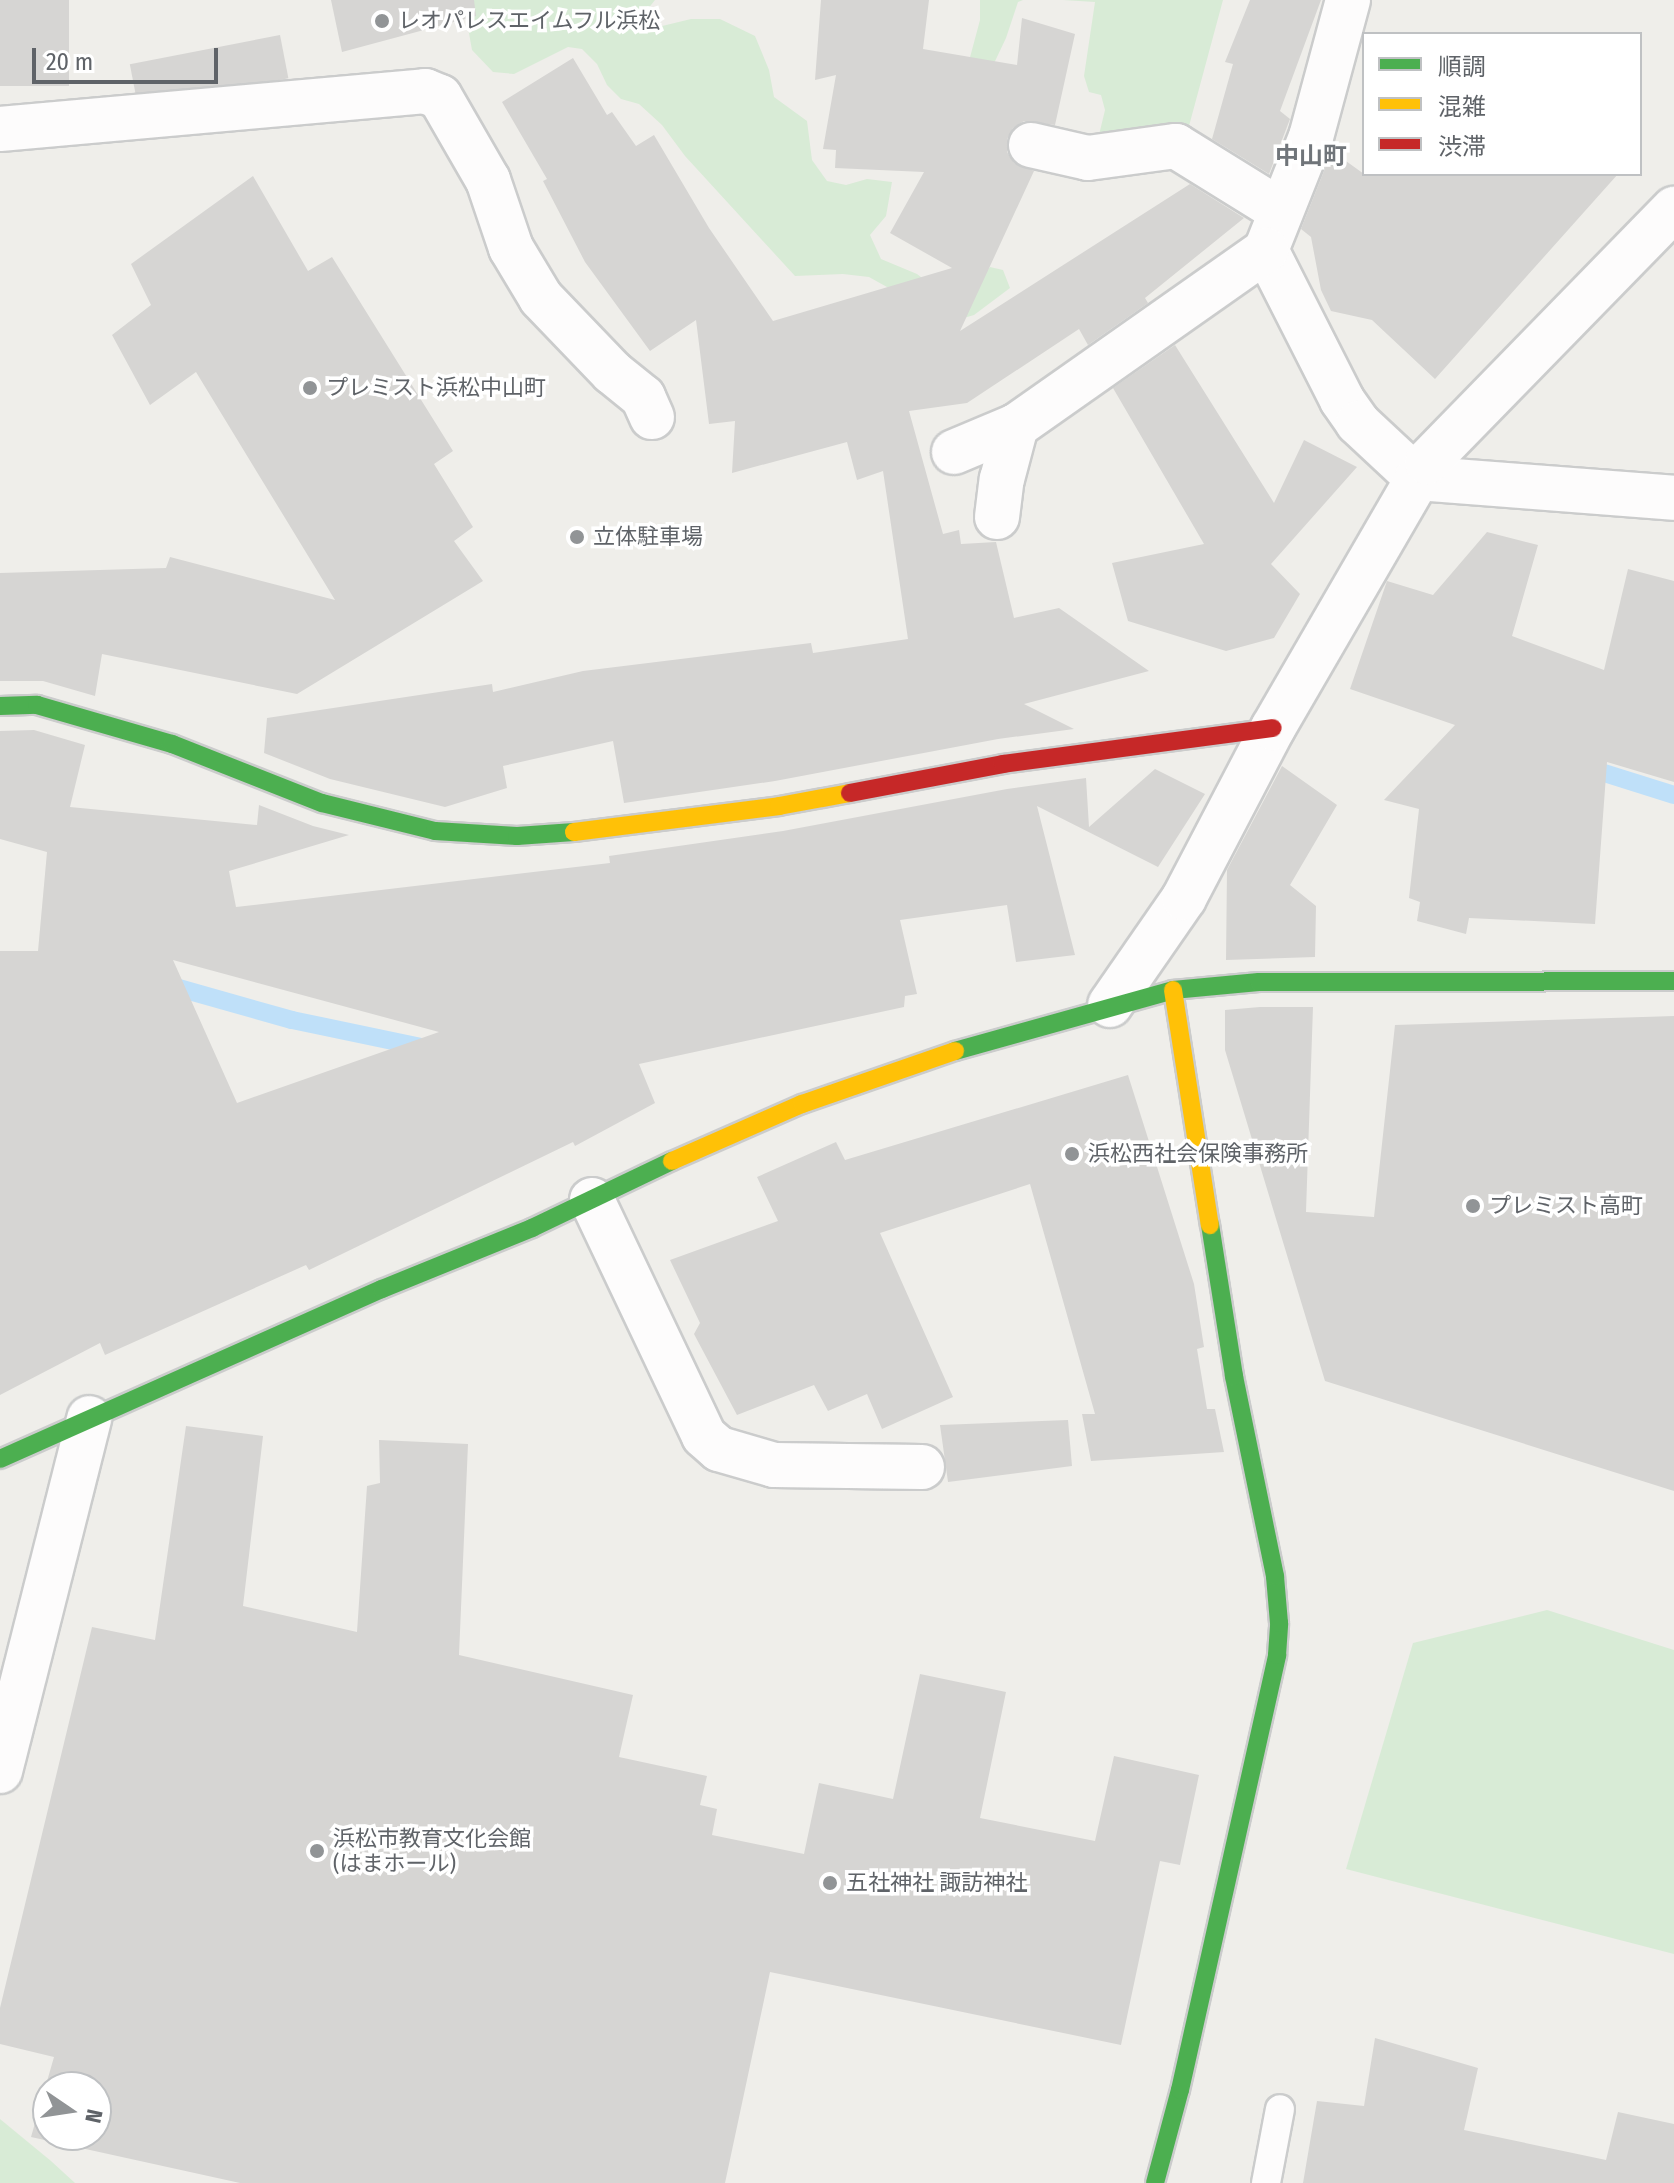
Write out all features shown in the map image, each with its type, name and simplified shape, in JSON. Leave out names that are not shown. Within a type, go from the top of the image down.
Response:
[{"type":"street","points":[[954,452],[1016,426],[1273,230],[1311,137],[1348,0]]},
{"type":"street","points":[[0,129],[425,91],[440,97],[488,180],[511,248],[541,298],[612,372],[643,397],[652,417]]},
{"type":"street","points":[[1031,145],[1088,158],[1176,146],[1273,230],[1342,400],[1358,423],[1417,478],[1674,498]]},
{"type":"street","points":[[1110,1005],[1184,898],[1273,728],[1427,462],[1674,209]]},
{"type":"street","points":[[997,517],[1002,479],[1016,426]]},
{"type":"street","points":[[0,706],[37,705],[172,744],[322,803],[435,831],[517,836],[626,828],[779,806],[1003,764],[1273,728]]},
{"type":"street","points":[[0,1459],[592,1200],[702,1146],[802,1104],[920,1062],[1110,1005],[1173,990],[1259,982],[1376,979],[1674,981]]},
{"type":"street","points":[[1155,2183],[1180,2090],[1277,1655],[1279,1623],[1275,1576],[1234,1376],[1173,990]]},
{"type":"street","points":[[592,1200],[704,1436],[719,1449],[774,1465],[922,1467]]},
{"type":"street","points":[[0,1771],[89,1418]]},
{"type":"lane","points":[[1266,2183],[1280,2109]]},
{"type":"green space","points":[[463,0],[655,0],[643,15],[654,28],[691,19],[720,19],[755,36],[769,70],[774,97],[807,121],[812,160],[827,181],[846,185],[867,179],[892,182],[886,216],[870,235],[881,259],[917,274],[939,291],[977,284],[990,267],[1003,270],[1010,288],[974,315],[950,322],[869,277],[843,274],[795,276],[685,156],[662,125],[639,104],[621,99],[607,85],[597,64],[582,49],[568,47],[514,74],[493,72],[472,50]]},
{"type":"green space","points":[[980,0],[1023,0],[1018,2],[1006,38],[988,76],[961,91],[980,20]]},
{"type":"green space","points":[[1063,0],[1223,0],[1189,126],[1099,135],[1105,110],[1101,95],[1089,92],[1084,76],[1095,2]]},
{"type":"green space","points":[[1547,1610],[1674,1650],[1674,1954],[1346,1869],[1413,1643]]},
{"type":"green space","points":[[0,2119],[32,2145],[32,2151],[39,2151],[75,2183],[0,2183]]},
{"type":"building","points":[[0,0],[69,0],[69,86],[0,86]]},
{"type":"building","name":"レオパレスエイムフル浜松","points":[[331,0],[474,0],[476,16],[342,52]]},
{"type":"building","points":[[821,0],[929,0],[923,49],[1017,65],[1022,18],[1075,34],[1055,125],[1024,121],[1013,128],[1007,139],[1007,152],[1014,163],[1034,171],[960,331],[1190,184],[1244,218],[1145,298],[1148,303],[1088,345],[1079,329],[967,403],[909,411],[943,534],[959,530],[961,544],[996,542],[1014,618],[1059,608],[1149,671],[1024,704],[1074,729],[998,739],[775,781],[624,803],[613,741],[503,766],[507,788],[445,807],[330,779],[264,753],[267,718],[492,684],[493,692],[583,671],[811,643],[813,653],[908,639],[883,471],[857,480],[847,442],[732,473],[735,421],[709,424],[696,320],[650,351],[585,262],[543,181],[547,179],[502,102],[573,58],[607,115],[612,112],[636,146],[654,135],[709,228],[773,321],[952,268],[890,233],[924,172],[835,168],[836,150],[823,149],[836,75],[815,80]]},
{"type":"building","points":[[1250,0],[1321,0],[1280,111],[1290,119],[1269,174],[1212,139],[1233,64],[1225,62]]},
{"type":"building","points":[[280,35],[288,78],[138,107],[130,64]]},
{"type":"building","points":[[1332,151],[1362,173],[1362,176],[1616,176],[1435,379],[1372,320],[1331,311],[1321,290],[1311,237],[1301,229]]},
{"type":"building","name":"プレミスト浜松中山町","points":[[253,176],[308,271],[332,257],[453,451],[434,464],[473,527],[454,541],[483,581],[297,694],[102,654],[95,696],[43,681],[0,681],[0,573],[166,568],[170,557],[335,600],[196,372],[150,405],[112,335],[151,305],[131,264]]},
{"type":"building","points":[[1175,345],[1274,503],[1304,440],[1357,467],[1271,564],[1300,594],[1274,638],[1226,651],[1128,621],[1112,563],[1204,544],[1113,388]]},
{"type":"building","points":[[1487,532],[1538,545],[1512,636],[1604,670],[1628,569],[1674,581],[1674,782],[1607,762],[1595,924],[1469,918],[1466,934],[1417,921],[1420,902],[1409,898],[1419,809],[1384,800],[1455,725],[1350,689],[1387,581],[1433,595]]},
{"type":"building","points":[[34,730],[85,745],[70,807],[257,825],[259,805],[313,826],[349,835],[229,871],[236,907],[610,863],[609,856],[783,831],[1007,789],[1086,778],[1089,827],[1155,769],[1205,794],[1158,867],[1037,806],[1075,955],[1016,962],[1007,905],[900,920],[917,994],[905,996],[904,1007],[639,1064],[655,1103],[575,1146],[573,1142],[309,1270],[306,1265],[105,1355],[100,1343],[0,1395],[0,951],[38,951],[47,852],[0,839],[0,731]],"holes":[[[173,960],[439,1032],[237,1103]]]},
{"type":"building","points":[[1282,766],[1337,805],[1290,885],[1316,906],[1315,957],[1226,960],[1227,870]]},
{"type":"building","name":"プレミスト高町","points":[[1313,1007],[1306,1212],[1374,1217],[1395,1025],[1674,1016],[1674,1491],[1325,1381],[1225,1050],[1225,1010]]},
{"type":"building","points":[[1128,1075],[1194,1284],[1204,1347],[1197,1349],[1207,1409],[1215,1409],[1224,1452],[1091,1461],[1082,1414],[1095,1414],[1030,1184],[880,1233],[953,1397],[882,1429],[867,1394],[828,1411],[814,1385],[737,1415],[694,1334],[700,1323],[670,1260],[778,1221],[757,1177],[836,1142],[845,1160]]},
{"type":"building","points":[[1068,1420],[1072,1466],[948,1482],[940,1425]]},
{"type":"building","points":[[186,1426],[263,1436],[243,1606],[357,1632],[367,1486],[380,1483],[379,1440],[468,1444],[459,1655],[633,1695],[619,1757],[707,1776],[700,1805],[717,1809],[712,1835],[804,1854],[819,1783],[893,1799],[920,1674],[1006,1692],[980,1818],[1095,1841],[1114,1756],[1199,1775],[1180,1865],[1160,1861],[1121,2045],[770,1972],[725,2183],[240,2183],[95,2151],[112,2151],[112,2071],[50,2071],[54,2057],[0,2044],[0,2008],[92,1627],[155,1640]]},
{"type":"building","points":[[1375,2038],[1478,2068],[1464,2130],[1606,2160],[1618,2112],[1674,2124],[1674,2183],[1303,2183],[1317,2101],[1364,2106]]},
{"type":"waterway","points":[[1585,767],[1674,795]]},
{"type":"waterway","points":[[161,983],[292,1020],[421,1047]]},
{"type":"traffic: fast","points":[[0,706],[37,705],[172,744],[322,803],[435,831],[517,836],[574,832]]},
{"type":"traffic: fast","points":[[955,1051],[1173,990],[1259,982],[1674,981]]},
{"type":"traffic: fast","points":[[0,1459],[382,1289],[532,1228],[672,1161]]},
{"type":"traffic: fast","points":[[1155,2183],[1180,2090],[1277,1655],[1279,1623],[1275,1576],[1234,1376],[1210,1225]]},
{"type":"traffic: slow","points":[[574,832],[779,806],[850,793]]},
{"type":"traffic: slow","points":[[1173,990],[1210,1225]]},
{"type":"traffic: slow","points":[[672,1161],[802,1104],[955,1051]]},
{"type":"traffic: jam","points":[[850,793],[1003,764],[1273,728]]},
{"type":"place","name":"レオパレスエイムフル浜松","points":[[382,21]]},
{"type":"place","name":"プレミスト浜松中山町","points":[[310,388]]},
{"type":"place","name":"立体駐車場","points":[[577,537]]},
{"type":"place","name":"浜松西社会保険事務所","points":[[1072,1154]]},
{"type":"place","name":"プレミスト高町","points":[[1473,1206]]},
{"type":"place","name":"浜松市教育文化会館 (はまホール)","points":[[317,1851]]},
{"type":"place","name":"五社神社 諏訪神社","points":[[830,1883]]},
{"type":"district","name":"中山町","points":[[1311,157]]}]
